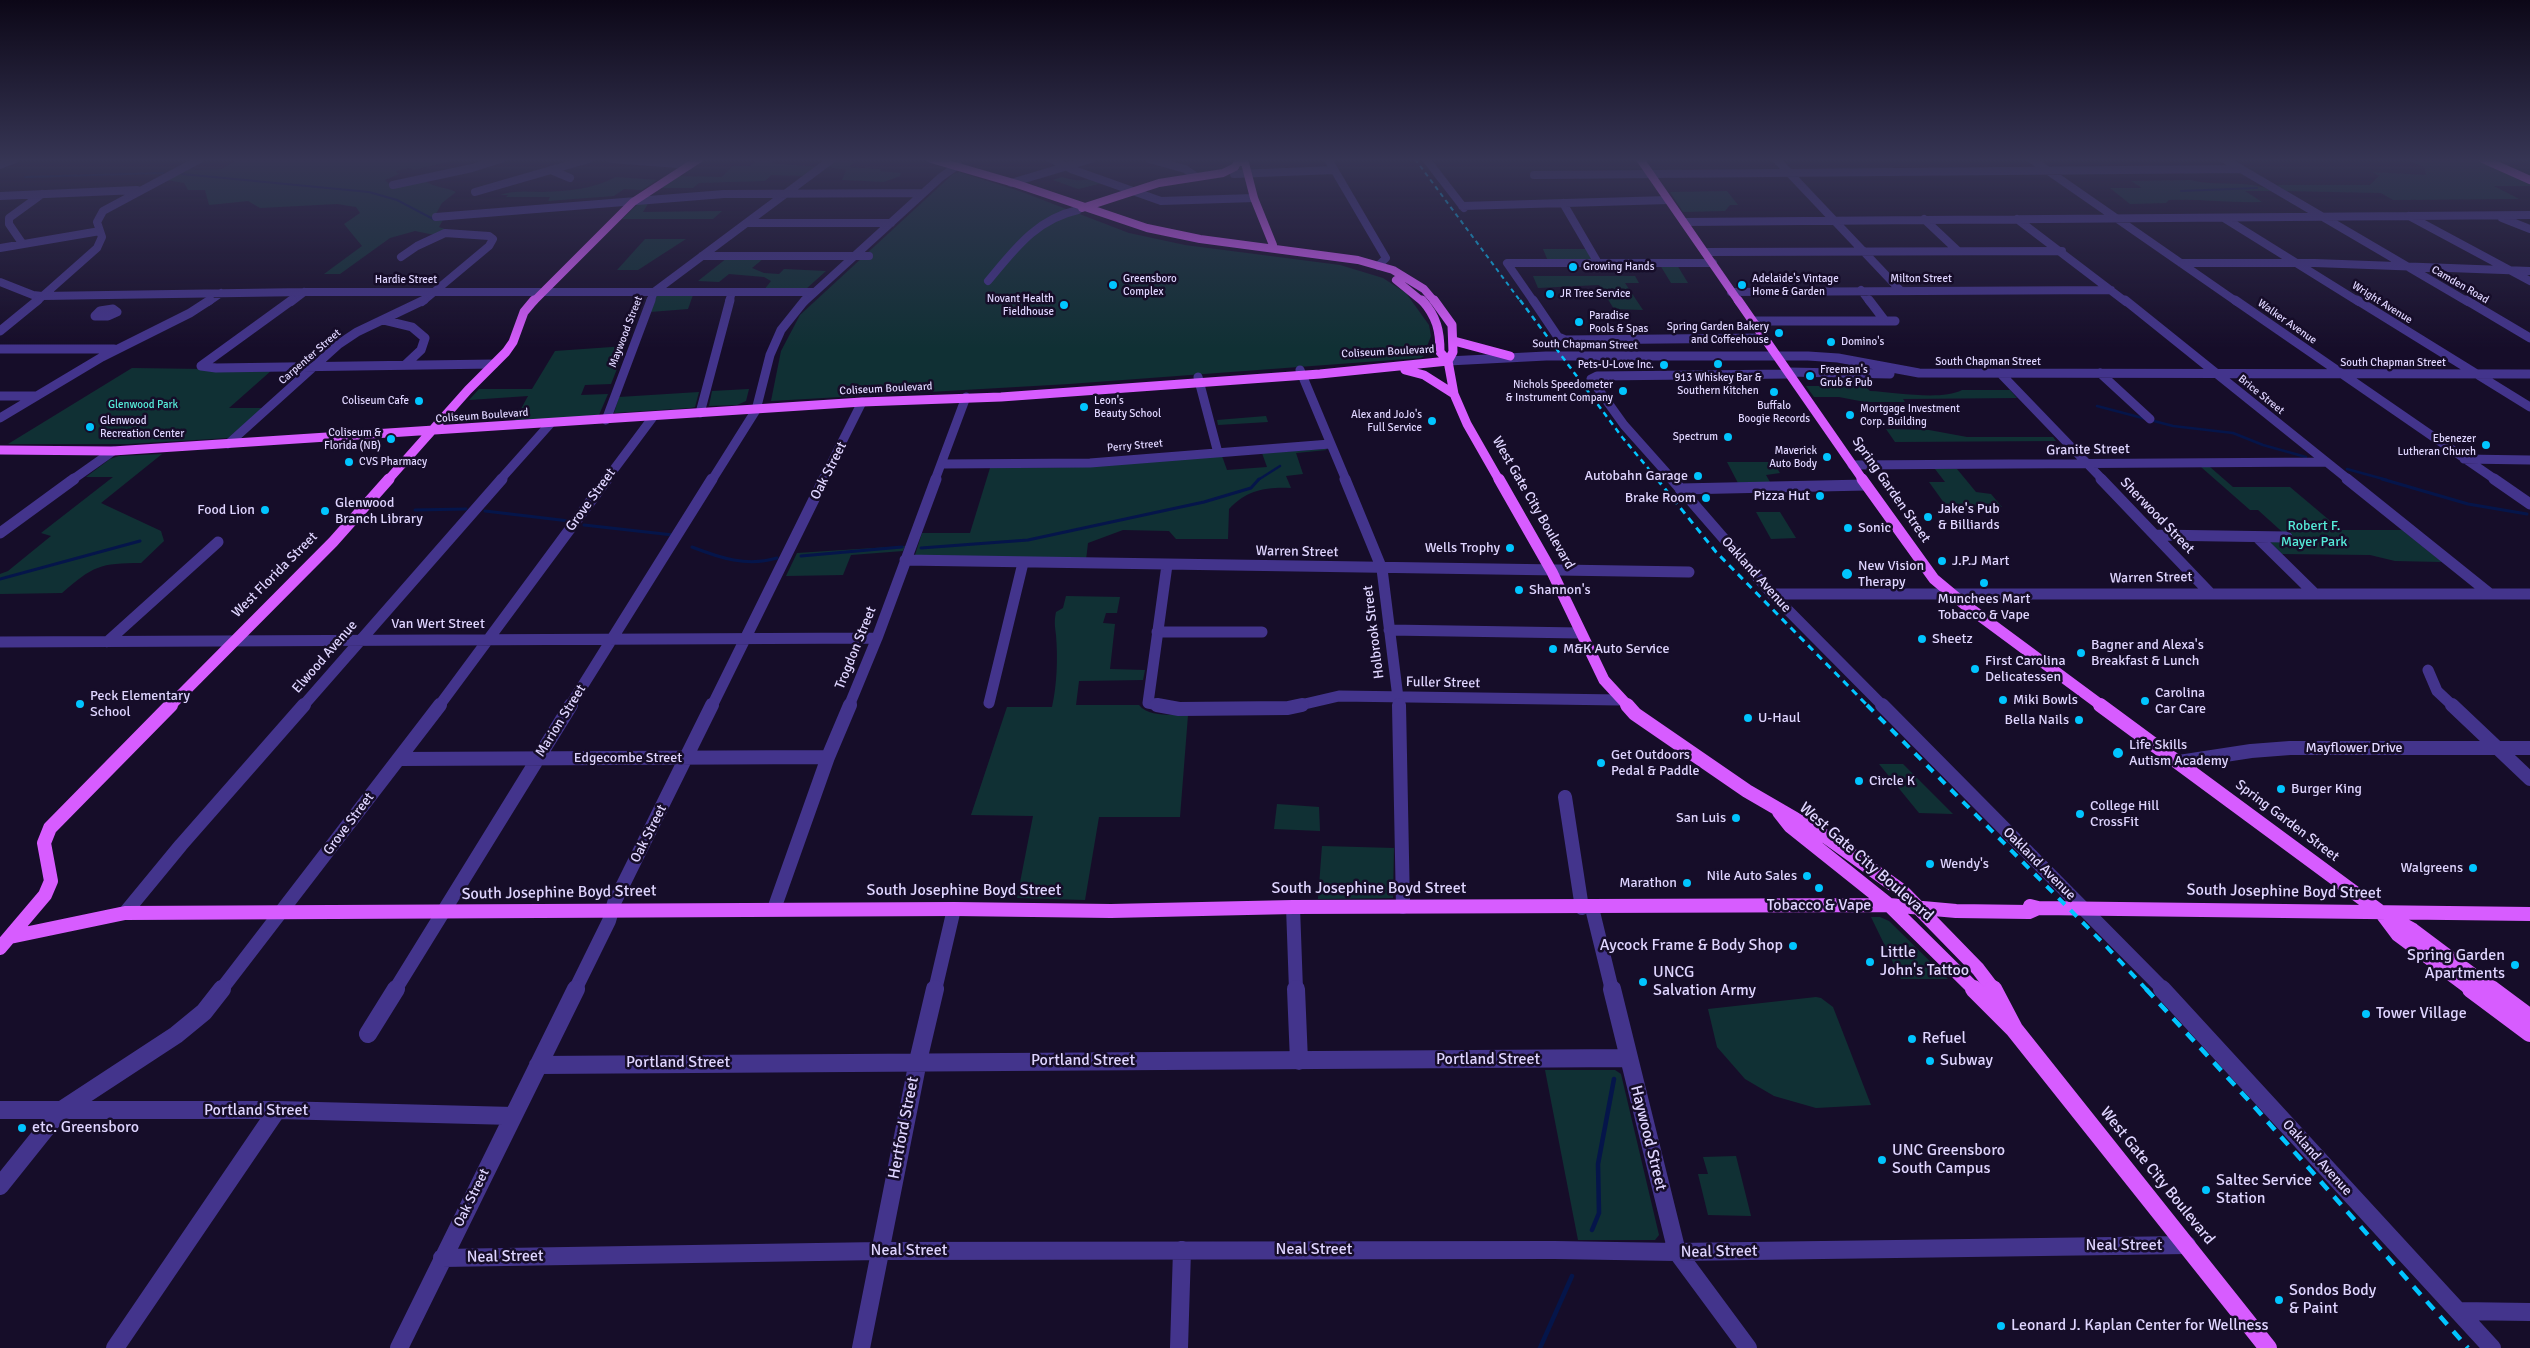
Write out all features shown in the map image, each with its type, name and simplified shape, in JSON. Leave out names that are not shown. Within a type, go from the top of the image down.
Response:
[{"type":"main road","name":"West Florida Street","points":[[3,942],[38,906],[51,881],[51,869],[44,849],[50,828],[333,542],[494,364],[512,342],[524,312],[613,222]]},
{"type":"main road","name":"West Gate City Boulevard","points":[[1115,222],[1146,234],[1218,246],[1318,254],[1378,266],[1401,274],[1418,284],[1450,319],[1454,340],[1453,352],[1448,361]]},
{"type":"main road","name":"West Gate City Boulevard","points":[[1126,222],[1178,236],[1368,268],[1394,279],[1417,295],[1435,318],[1440,333],[1440,352],[1448,361],[1454,394],[1476,442],[1552,572],[1604,680],[1620,700],[1642,719],[1778,810],[1803,821],[1844,848],[1902,891],[1920,907],[1978,969],[1999,997],[2014,1029]]},
{"type":"main road","points":[[1264,222],[1274,245],[1269,251]]},
{"type":"main road","name":"Spring Garden Street","points":[[1684,222],[1923,566],[1951,594],[2382,913],[2413,930],[2530,1018]]},
{"type":"main road","points":[[1332,261],[1378,266]]},
{"type":"main road","points":[[1394,279],[1400,278],[1418,284]]},
{"type":"main road","points":[[1454,340],[1510,356]]},
{"type":"main road","name":"Coliseum Boulevard","points":[[1301,372],[1385,368],[1448,361]]},
{"type":"main road","name":"Coliseum Boulevard","points":[[2,452],[113,451],[431,432],[862,402],[1001,397],[1448,361]]},
{"type":"main road","points":[[1385,368],[1424,375],[1454,394]]},
{"type":"main road","name":"West Gate City Boulevard","points":[[1778,810],[1790,826],[1889,905],[2014,1029],[2268,1348]]},
{"type":"main road","name":"South Josephine Boyd Street","points":[[3,942],[125,912],[444,913],[774,909],[1111,911],[1293,907],[1587,908],[1889,905],[1964,911],[2029,912],[2038,908],[2084,908],[2530,914]]},
{"type":"main road","name":"Spring Garden Street","points":[[2382,913],[2398,935],[2530,1033]]},
{"type":"street","points":[[9,222],[22,243]]},
{"type":"street","points":[[0,331],[12,323],[97,248],[102,238],[97,222]]},
{"type":"street","points":[[988,281],[1039,225],[1053,222]]},
{"type":"street","points":[[1365,222],[1386,258],[1378,266]]},
{"type":"street","points":[[1574,222],[1598,263]]},
{"type":"street","points":[[1684,222],[1691,222]]},
{"type":"street","points":[[1835,222],[1901,290]]},
{"type":"street","points":[[1927,222],[1958,251]]},
{"type":"street","name":"Brice Street","points":[[2021,222],[2062,251],[2489,594]]},
{"type":"street","name":"Walker Avenue","points":[[2122,222],[2530,504]]},
{"type":"street","name":"Wright Avenue","points":[[2230,222],[2530,407]]},
{"type":"street","name":"Camden Road","points":[[2330,222],[2530,338]]},
{"type":"street","points":[[2419,222],[2530,282]]},
{"type":"street","points":[[2511,222],[2530,229]]},
{"type":"street","points":[[748,223],[891,223]]},
{"type":"street","name":"Maywood Street","points":[[606,420],[654,292],[748,223]]},
{"type":"street","name":"Marion Street","points":[[368,1034],[756,410],[772,344],[790,316],[891,223]]},
{"type":"street","points":[[0,248],[100,231]]},
{"type":"street","name":"Carpenter Street","points":[[228,444],[340,344],[357,332],[407,310],[434,292],[493,242],[493,239],[489,236],[445,233],[417,246],[401,257]]},
{"type":"street","points":[[1705,252],[2062,251]]},
{"type":"street","points":[[702,256],[869,256]]},
{"type":"street","points":[[2181,262],[2296,263],[2530,271]]},
{"type":"street","points":[[1713,263],[1507,263],[1558,337],[1565,340],[1764,338]]},
{"type":"street","name":"Hardie Street","points":[[2,285],[42,296],[304,292],[814,292]]},
{"type":"street","points":[[1860,290],[1885,321]]},
{"type":"street","name":"Milton Street","points":[[1731,292],[2111,290]]},
{"type":"street","points":[[304,292],[201,366],[206,368],[494,364]]},
{"type":"street","points":[[700,414],[732,292]]},
{"type":"street","points":[[0,418],[117,349],[190,313],[221,293]]},
{"type":"street","points":[[113,309],[136,295]]},
{"type":"street","points":[[383,320],[405,324],[420,330],[425,338],[421,350],[405,365]]},
{"type":"street","points":[[1752,321],[1895,321]]},
{"type":"street","points":[[0,349],[117,349]]},
{"type":"street","name":"South Chapman Street","points":[[1448,361],[1510,356],[1777,356],[1831,357],[1919,373],[2530,374]]},
{"type":"street","name":"Holbrook Street","points":[[1301,372],[1382,569],[1397,697],[1402,775],[1403,907]]},
{"type":"street","points":[[1789,373],[1919,373]]},
{"type":"street","name":"Oakland Avenue","points":[[1789,373],[1592,378],[1592,381],[1612,410],[1772,594],[2156,982],[2492,1348]]},
{"type":"street","name":"Sherwood Street","points":[[2000,373],[2210,593]]},
{"type":"street","points":[[2100,373],[2150,419]]},
{"type":"street","points":[[1199,380],[1218,453]]},
{"type":"street","points":[[0,396],[36,396]]},
{"type":"street","name":"Trogdon Street","points":[[774,909],[828,757],[877,638],[966,397]]},
{"type":"street","name":"Oak Street","points":[[399,1348],[862,402]]},
{"type":"street","name":"Grove Street","points":[[0,1186],[60,1111],[176,1035],[204,1012],[284,911],[489,640],[653,417]]},
{"type":"street","name":"Elwood Avenue","points":[[125,912],[550,424]]},
{"type":"street","name":"Perry Street","points":[[942,464],[1056,464],[1330,444]]},
{"type":"street","points":[[0,533],[113,451]]},
{"type":"street","points":[[2464,459],[2530,460]]},
{"type":"street","name":"Granite Street","points":[[1852,465],[2325,462]]},
{"type":"street","points":[[1680,489],[1866,485]]},
{"type":"street","points":[[2155,535],[2287,537]]},
{"type":"street","points":[[2257,536],[2314,593]]},
{"type":"street","points":[[107,642],[218,542]]},
{"type":"street","name":"Warren Street","points":[[905,560],[1552,572],[1689,572]]},
{"type":"street","points":[[989,703],[1023,563]]},
{"type":"street","points":[[1167,565],[1157,632],[1262,632]]},
{"type":"street","name":"Warren Street","points":[[1772,594],[2530,594]]},
{"type":"street","points":[[1389,630],[1580,633]]},
{"type":"street","name":"Fuller Street","points":[[1157,632],[1148,703],[1180,709],[1288,708],[1339,696],[1620,700]]},
{"type":"street","name":"Van Wert Street","points":[[0,642],[877,638]]},
{"type":"street","points":[[2428,670],[2437,691],[2530,779]]},
{"type":"street","name":"Mayflower Drive","points":[[2179,762],[2251,751],[2290,748],[2530,748]]},
{"type":"street","name":"Edgecombe Street","points":[[398,759],[828,757]]},
{"type":"street","name":"Haywood Street","points":[[1565,797],[1587,908],[1629,1058],[1677,1252],[1748,1348]]},
{"type":"street","points":[[1293,907],[1298,1061]]},
{"type":"street","name":"Hertford Street","points":[[861,1348],[918,1061],[954,909]]},
{"type":"street","name":"Portland Street","points":[[538,1064],[1629,1058]]},
{"type":"street","name":"Portland Street","points":[[0,1110],[276,1110],[513,1116]]},
{"type":"street","points":[[115,1348],[276,1110]]},
{"type":"street","name":"Neal Street","points":[[442,1258],[1182,1250],[1554,1250],[1677,1252],[2186,1245]]},
{"type":"street","points":[[1179,1348],[1182,1250]]},
{"type":"street","points":[[2458,1311],[2530,1312]]},
{"type":"green space","points":[[347,222],[442,222],[439,227],[448,230],[435,235],[415,231],[390,238],[340,274],[324,274],[362,246],[344,224]]},
{"type":"green space","name":"Greensboro Complex","points":[[901,222],[1100,222],[1129,233],[1185,245],[1340,265],[1383,278],[1406,293],[1429,325],[1431,336],[1423,357],[1420,358],[1069,384],[771,401],[781,351],[800,315]]},
{"type":"green space","points":[[645,239],[686,239],[638,270],[617,270]]},
{"type":"green space","points":[[1543,249],[1586,249],[1593,261],[1548,261]]},
{"type":"green space","points":[[727,258],[764,258],[752,268],[764,273],[779,274],[784,269],[826,271],[806,289],[764,290],[771,281],[764,277],[729,274],[719,282],[698,281]]},
{"type":"green space","points":[[1660,265],[1677,265],[1688,283],[1671,283]]},
{"type":"green space","points":[[1533,276],[1635,276],[1639,283],[1625,283],[1643,310],[1614,309],[1599,285],[1538,288]]},
{"type":"green space","points":[[658,295],[693,295],[688,309],[650,312],[655,297]]},
{"type":"green space","points":[[626,346],[611,384],[585,385],[581,395],[608,394],[599,415],[514,422],[528,396],[469,400],[479,389],[532,389],[555,351]]},
{"type":"green space","name":"Glenwood Park","points":[[132,368],[272,370],[229,408],[263,408],[228,438],[128,444],[8,444]]},
{"type":"green space","points":[[1841,375],[1854,376],[1870,391],[1942,395],[1962,390],[2010,390],[2017,398],[1903,399],[1905,402],[1865,402],[1839,397],[1814,397],[1806,386],[1849,386]]},
{"type":"green space","points":[[749,389],[746,401],[737,405],[709,406],[712,391]]},
{"type":"green space","points":[[699,392],[695,407],[614,413],[619,397]]},
{"type":"green space","points":[[1266,416],[1268,422],[1218,425],[1217,420]]},
{"type":"green space","points":[[1886,429],[1929,430],[1967,437],[2053,437],[2056,441],[1895,442]]},
{"type":"green space","points":[[1327,450],[1296,453],[1303,474],[1286,476],[1291,488],[1273,488],[1257,491],[1243,498],[1229,509],[1228,539],[1176,539],[1169,531],[1123,530],[1088,543],[1086,560],[915,555],[922,533],[970,533],[990,468],[1080,467],[1222,456],[1227,470],[1267,467],[1262,453]]},
{"type":"green space","points":[[162,454],[101,503],[161,531],[164,541],[141,563],[106,565],[98,568],[82,577],[62,593],[0,594],[0,574],[8,571],[51,536],[41,533],[113,477],[86,477],[110,459],[119,456]]},
{"type":"green space","points":[[1727,462],[1773,462],[1780,473],[1766,475],[1770,482],[1738,483]]},
{"type":"green space","name":"Robert F. Mayer Park","points":[[2201,467],[2210,467],[2233,487],[2290,487],[2341,530],[2402,530],[2442,562],[2395,561],[2370,555],[2282,554],[2269,541],[2289,538],[2258,510],[2250,510]]},
{"type":"green space","points":[[1935,469],[1957,469],[1976,492],[1991,494],[2002,507],[1947,507],[1929,482],[1945,482]]},
{"type":"green space","points":[[1756,512],[1780,512],[1796,538],[1771,539]]},
{"type":"green space","points":[[905,546],[903,551],[851,555],[843,575],[786,576],[797,553]]},
{"type":"green space","points":[[1066,596],[1120,597],[1117,613],[1106,613],[1103,623],[1115,624],[1110,669],[1145,670],[1143,680],[1079,681],[1076,705],[1139,705],[1143,709],[1155,714],[1188,715],[1180,817],[1099,817],[1085,900],[1017,898],[1033,816],[971,815],[1007,707],[1052,707],[1057,671],[1055,615],[1056,612],[1063,608]]},
{"type":"green space","points":[[1879,764],[1903,764],[1953,814],[1919,813]]},
{"type":"green space","points":[[1277,804],[1319,807],[1320,831],[1274,829]]},
{"type":"green space","points":[[1322,846],[1394,848],[1393,898],[1318,899]]},
{"type":"green space","points":[[1871,917],[1880,917],[1889,921],[1948,979],[1901,979]]},
{"type":"green space","points":[[1821,998],[1833,1007],[1871,1105],[1816,1108],[1774,1096],[1745,1079],[1717,1047],[1708,1009]]},
{"type":"green space","points":[[1545,1070],[1615,1070],[1621,1074],[1659,1235],[1655,1240],[1578,1240]]},
{"type":"green space","points":[[1736,1156],[1751,1216],[1708,1215],[1698,1174],[1708,1174],[1703,1157]]},
{"type":"waterway","points":[[2097,406],[2173,426],[2233,433],[2263,445],[2306,457]]},
{"type":"waterway","points":[[1258,480],[1280,466]]},
{"type":"waterway","points":[[2347,469],[2387,480]]},
{"type":"waterway","points":[[2382,479],[2468,504],[2527,514]]},
{"type":"waterway","points":[[921,548],[1028,540],[1204,502],[1251,488],[1258,480]]},
{"type":"waterway","points":[[415,510],[466,509]]},
{"type":"waterway","points":[[485,511],[569,521]]},
{"type":"waterway","points":[[584,525],[673,535]]},
{"type":"waterway","points":[[0,579],[140,541]]},
{"type":"waterway","points":[[692,547],[734,560],[755,562],[777,558]]},
{"type":"waterway","points":[[801,556],[902,547]]},
{"type":"waterway","points":[[1592,1230],[1599,1213],[1598,1164],[1614,1079]]},
{"type":"waterway","points":[[1540,1348],[1572,1276]]},
{"type":"railway","points":[[1462,222],[1521,302]]},
{"type":"railway","points":[[1520,300],[1622,437],[1658,480]]},
{"type":"railway","points":[[1657,479],[1716,552],[1868,706]]},
{"type":"railway","points":[[1867,705],[2105,945],[2147,990]]},
{"type":"railway","points":[[2146,989],[2252,1104],[2468,1348]]},
{"type":"place","name":"Growing Hands","points":[[1573,267]]},
{"type":"place","name":"Greensboro Complex","points":[[1113,285]]},
{"type":"place","name":"Adelaide's Vintage Home & Garden","points":[[1742,285]]},
{"type":"place","name":"JR Tree Service","points":[[1550,294]]},
{"type":"place","name":"Novant Health Fieldhouse","points":[[1064,305]]},
{"type":"place","name":"Paradise Pools & Spas","points":[[1579,322]]},
{"type":"place","name":"Spring Garden Bakery and Coffeehouse","points":[[1779,333]]},
{"type":"place","name":"Domino's","points":[[1831,342]]},
{"type":"place","name":"913 Whiskey Bar & Southern Kitchen","points":[[1718,364]]},
{"type":"place","name":"Pets-U-Love Inc.","points":[[1664,365]]},
{"type":"place","name":"Freeman's Grub & Pub","points":[[1810,376]]},
{"type":"place","name":"Nichols Speedometer & Instrument Company","points":[[1623,391]]},
{"type":"place","name":"Buffalo Boogie Records","points":[[1774,392]]},
{"type":"place","name":"Coliseum Cafe","points":[[419,401]]},
{"type":"place","name":"Leon's Beauty School","points":[[1084,407]]},
{"type":"place","name":"Mortgage Investment Corp. Building","points":[[1850,415]]},
{"type":"place","name":"Alex and JoJo's Full Service","points":[[1432,421]]},
{"type":"place","name":"Glenwood Recreation Center","points":[[90,427]]},
{"type":"place","name":"Spectrum","points":[[1728,437]]},
{"type":"place","name":"Coliseum & Florida (NB)","points":[[391,439]]},
{"type":"place","name":"Ebenezer Lutheran Church","points":[[2486,445]]},
{"type":"place","name":"Maverick Auto Body","points":[[1827,457]]},
{"type":"place","name":"CVS Pharmacy","points":[[349,462]]},
{"type":"place","name":"Autobahn Garage","points":[[1698,476]]},
{"type":"place","name":"Pizza Hut","points":[[1820,496]]},
{"type":"place","name":"Brake Room","points":[[1706,498]]},
{"type":"place","name":"Food Lion","points":[[265,510]]},
{"type":"place","name":"Glenwood Branch Library","points":[[325,511]]},
{"type":"place","name":"Jake's Pub & Billiards","points":[[1928,517]]},
{"type":"place","name":"Sonic","points":[[1848,528]]},
{"type":"place","name":"Wells Trophy","points":[[1510,548]]},
{"type":"place","name":"J.P.J Mart","points":[[1942,561]]},
{"type":"place","name":"New Vision Therapy","points":[[1847,574]]},
{"type":"place","name":"Munchees Mart Tobacco & Vape","points":[[1984,583]]},
{"type":"place","name":"Shannon's","points":[[1519,590]]},
{"type":"place","name":"Sheetz","points":[[1922,639]]},
{"type":"place","name":"M&K Auto Service","points":[[1553,649]]},
{"type":"place","name":"Bagner and Alexa's Breakfast & Lunch","points":[[2081,653]]},
{"type":"place","name":"First Carolina Delicatessen","points":[[1975,669]]},
{"type":"place","name":"Miki Bowls","points":[[2003,700]]},
{"type":"place","name":"Carolina Car Care","points":[[2145,701]]},
{"type":"place","name":"Peck Elementary School","points":[[80,704]]},
{"type":"place","name":"U-Haul","points":[[1748,718]]},
{"type":"place","name":"Bella Nails","points":[[2079,720]]},
{"type":"place","name":"Life Skills Autism Academy","points":[[2118,753]]},
{"type":"place","name":"Get Outdoors Pedal & Paddle","points":[[1601,763]]},
{"type":"place","name":"Circle K","points":[[1859,781]]},
{"type":"place","name":"Burger King","points":[[2281,789]]},
{"type":"place","name":"College Hill CrossFit","points":[[2080,814]]},
{"type":"place","name":"San Luis","points":[[1736,818]]},
{"type":"place","name":"Wendy's","points":[[1930,864]]},
{"type":"place","name":"Walgreens","points":[[2473,868]]},
{"type":"place","name":"Nile Auto Sales","points":[[1807,876]]},
{"type":"place","name":"Marathon","points":[[1687,883]]},
{"type":"place","name":"Tobacco & Vape","points":[[1819,888]]},
{"type":"place","name":"Aycock Frame & Body Shop","points":[[1793,946]]},
{"type":"place","name":"Little John's Tattoo","points":[[1870,962]]},
{"type":"place","name":"Spring Garden Apartments","points":[[2515,965]]},
{"type":"place","name":"UNCG Salvation Army","points":[[1643,982]]},
{"type":"place","name":"Tower Village","points":[[2366,1014]]},
{"type":"place","name":"Refuel","points":[[1912,1039]]},
{"type":"place","name":"Subway","points":[[1930,1061]]},
{"type":"place","name":"etc. Greensboro","points":[[22,1128]]},
{"type":"place","name":"UNC Greensboro South Campus","points":[[1882,1160]]},
{"type":"place","name":"Saltec Service Station","points":[[2206,1190]]},
{"type":"place","name":"Sondos Body & Paint","points":[[2279,1300]]},
{"type":"place","name":"Leonard J. Kaplan Center for Wellness","points":[[2001,1326]]}]
